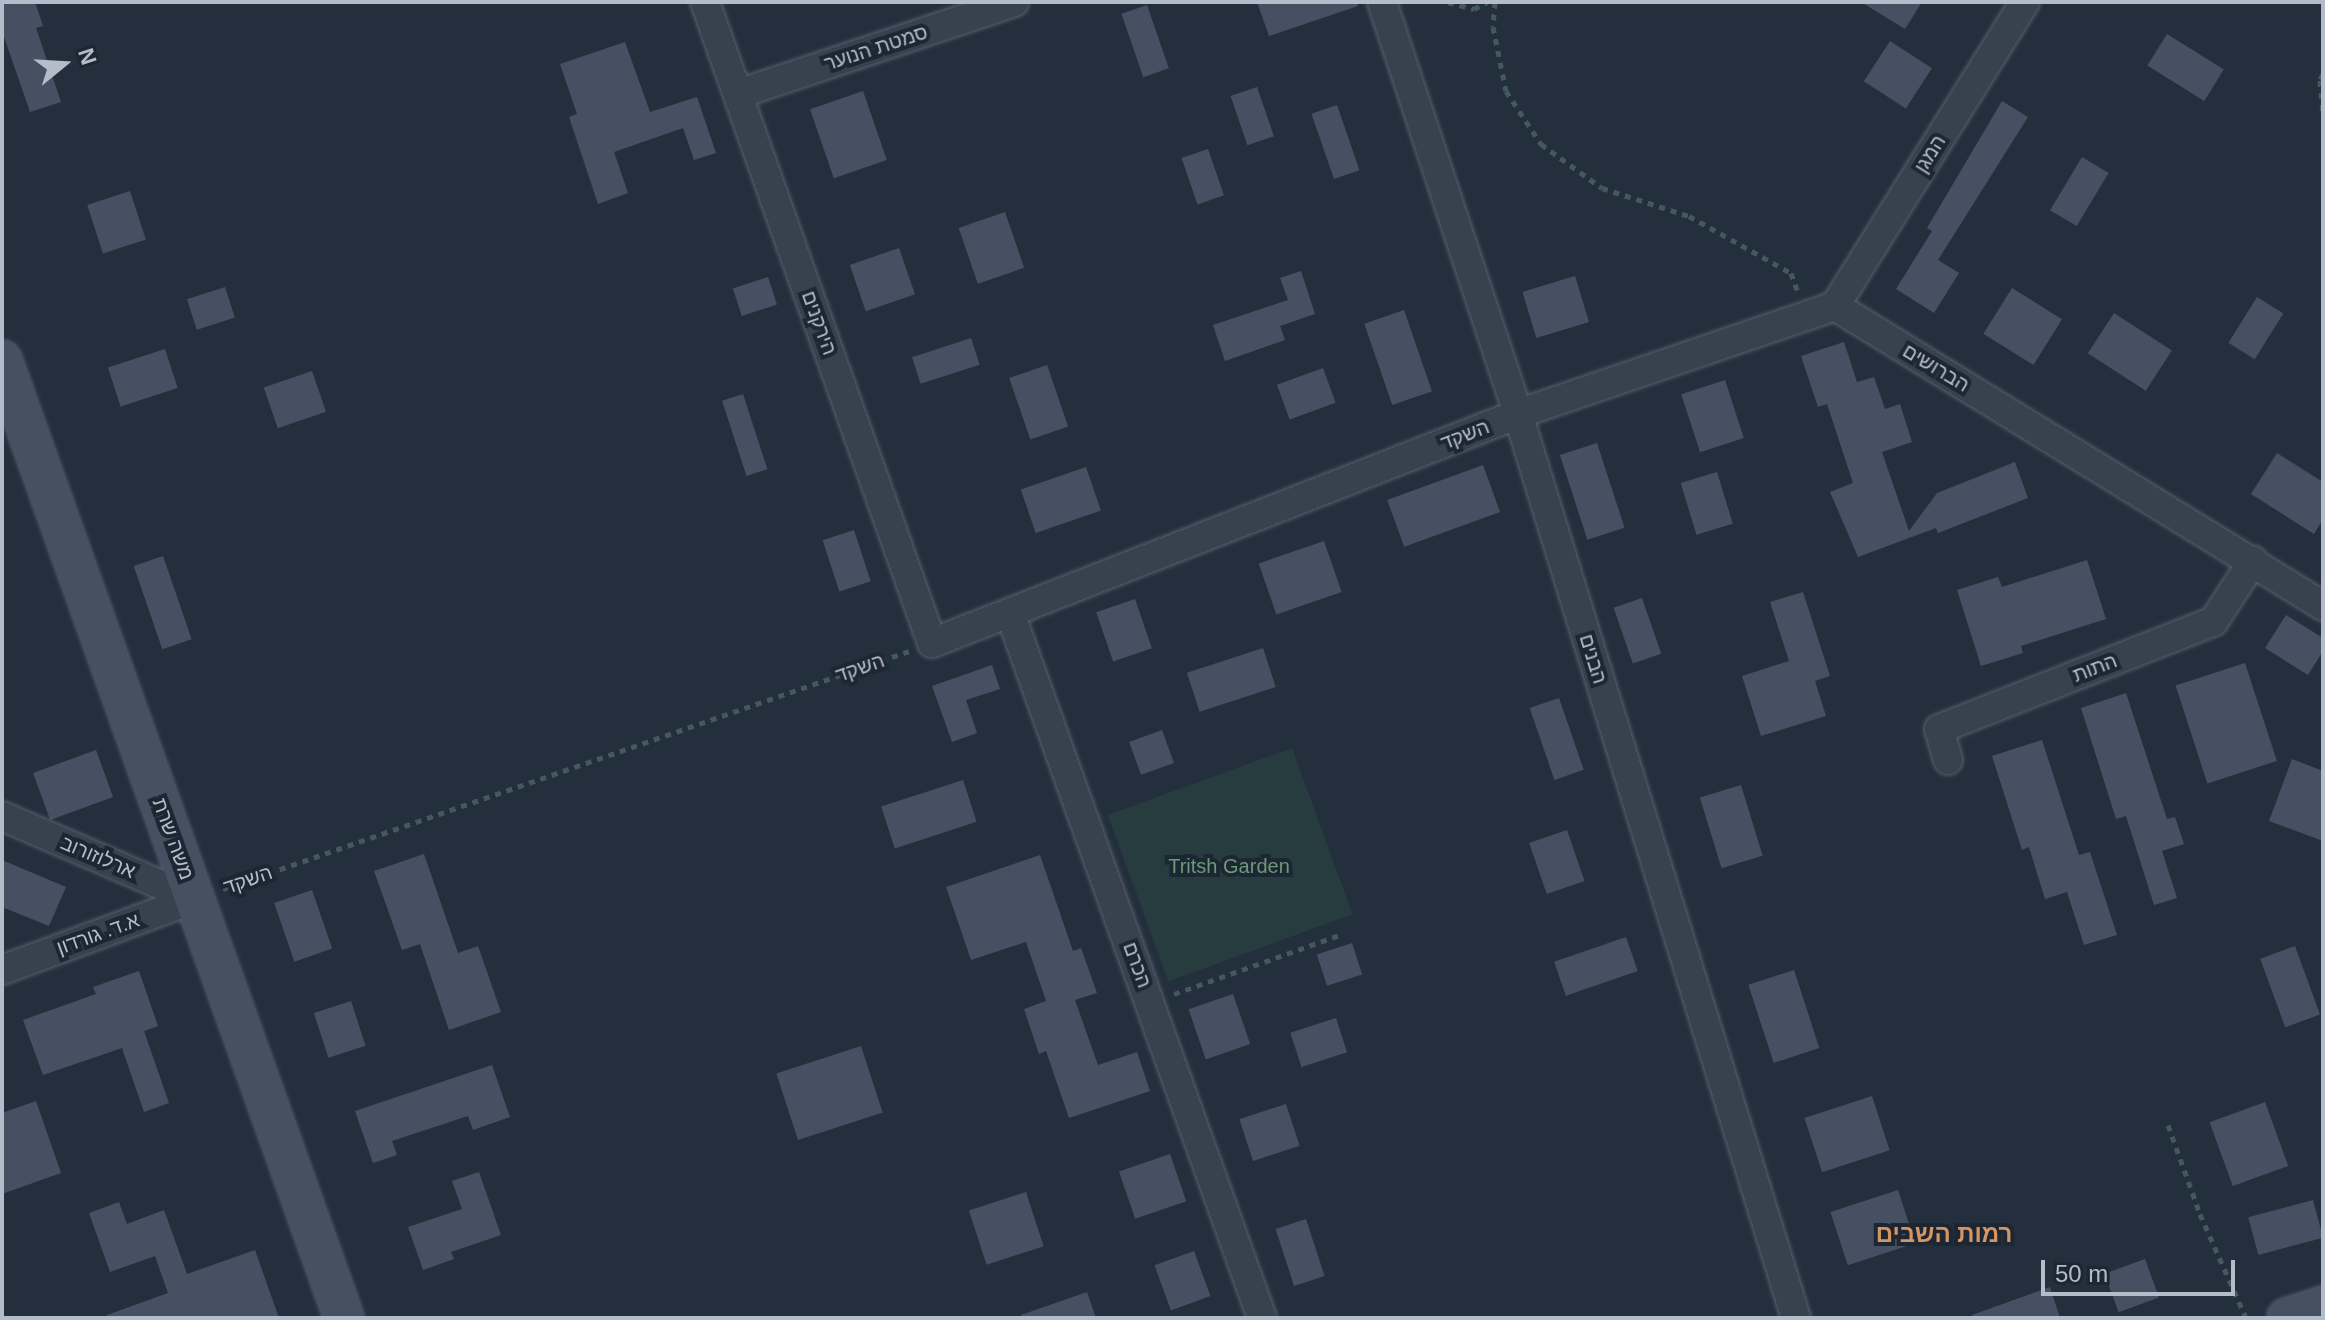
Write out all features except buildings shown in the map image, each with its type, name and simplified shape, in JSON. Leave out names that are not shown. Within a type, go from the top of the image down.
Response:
[{"type":"street","name":"הירקנים","points":[[705,2],[932,643]]},
{"type":"street","name":"סמטת הנוער","points":[[738,94],[1014,2]]},
{"type":"street","name":"הבנים","points":[[1382,2],[1518,414],[1796,1318]]},
{"type":"street","name":"המגן","points":[[1835,306],[2025,2]]},
{"type":"street","points":[[1518,414],[1835,306]]},
{"type":"street","name":"הברושים","points":[[1835,306],[2323,606]]},
{"type":"street","name":"משה שרת","points":[[2,360],[344,1318]]},
{"type":"street","name":"השקד","points":[[932,643],[1518,414]]},
{"type":"street","name":"התות","points":[[1948,760],[1939,729],[2214,621],[2253,561]]},
{"type":"street","name":"הכרם","points":[[1010,613],[1262,1318]]},
{"type":"street","name":"ארלוזורוב","points":[[2,816],[194,899]]},
{"type":"street","name":"א.ד. גורדון","points":[[2,970],[194,899]]},
{"type":"street","points":[[2287,1318],[2323,1306]]},
{"type":"path","points":[[1448,2],[1474,9],[1487,2]]},
{"type":"path","points":[[1495,2],[1493,27],[1506,91],[1541,144],[1602,188],[1689,216],[1791,273],[1807,315]]},
{"type":"path","points":[[2323,74],[2320,80],[2323,112]]},
{"type":"path","name":"השקד","points":[[194,899],[932,643]]},
{"type":"path","points":[[1150,1003],[1340,935]]},
{"type":"path","points":[[2168,1125],[2200,1214],[2246,1318]]},
{"type":"green space","name":"Tritsh Garden","points":[[1292,748],[1353,914],[1168,981],[1108,815]]},
{"type":"district","name":"רמות השבים","points":[[1944,1234]]}]
